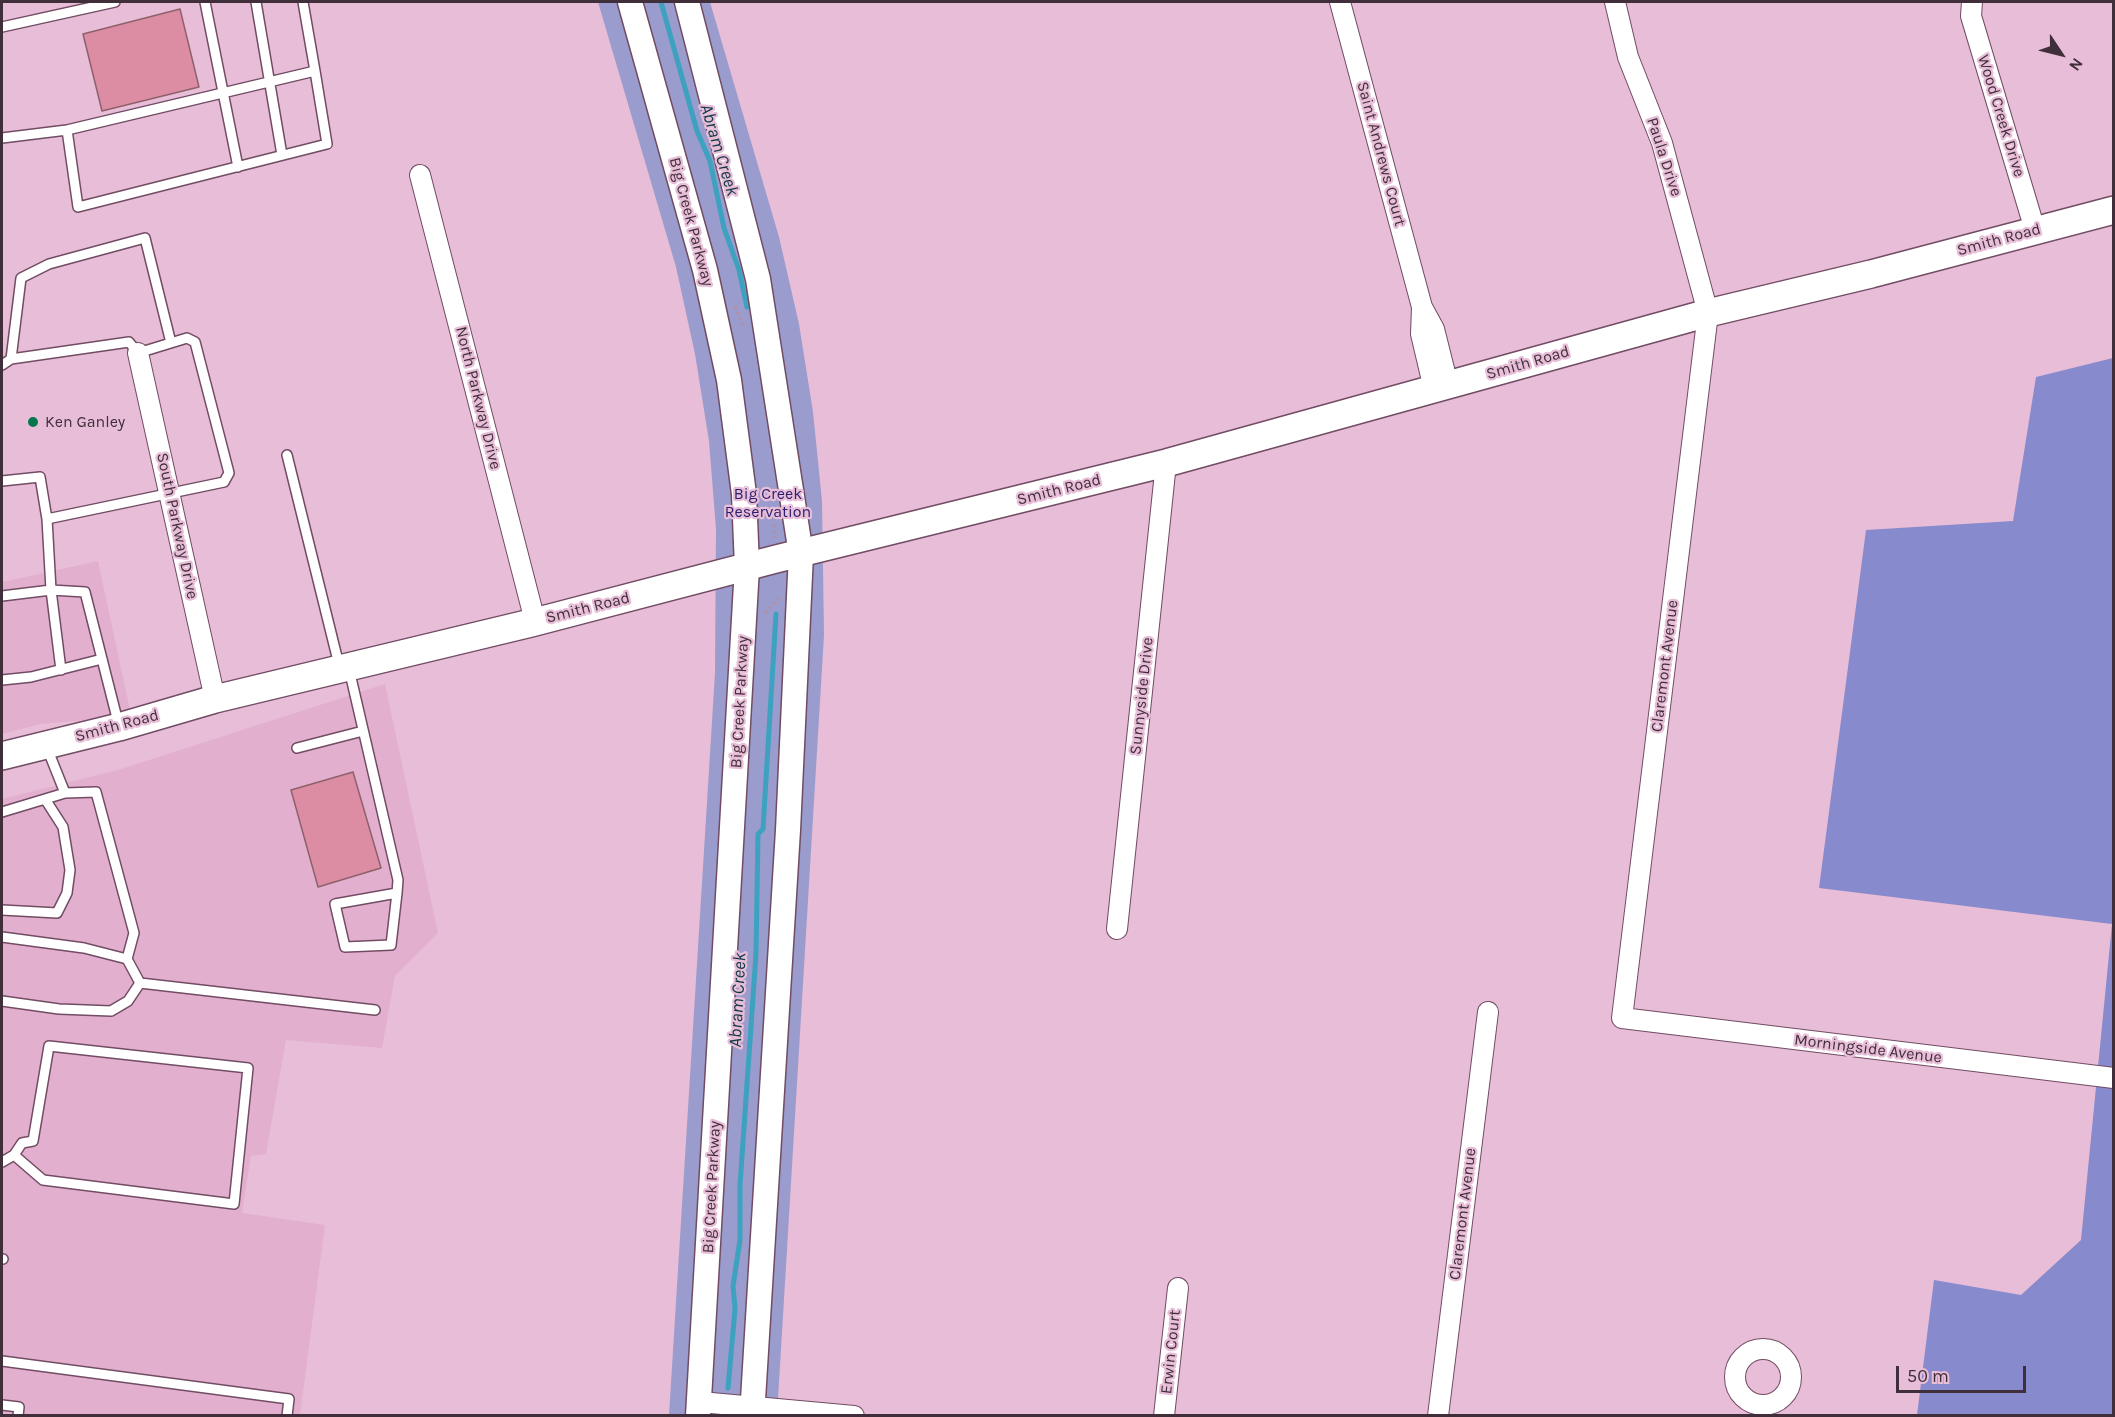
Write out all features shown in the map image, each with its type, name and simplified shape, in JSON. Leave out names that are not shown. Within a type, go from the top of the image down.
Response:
[{"type":"main road","name":"Smith Road","points":[[2,756],[119,727],[215,699],[1166,463],[1708,313],[1871,274],[2114,210]]},
{"type":"street","name":"Big Creek Parkway","points":[[630,2],[705,270],[729,380],[744,494],[747,567],[699,1409]]},
{"type":"street","points":[[687,2],[758,279],[801,554],[753,1410]]},
{"type":"street","name":"Saint Andrews Court","points":[[1340,2],[1422,307],[1434,329],[1441,387]]},
{"type":"street","name":"Paula Drive","points":[[1616,2],[1628,57],[1662,143],[1708,313]]},
{"type":"street","name":"Wood Creek Drive","points":[[1972,2],[1971,16],[2035,230]]},
{"type":"street","name":"North Parkway Drive","points":[[420,175],[535,621]]},
{"type":"street","name":"Claremont Avenue","points":[[1622,1018],[1708,313]]},
{"type":"street","name":"South Parkway Drive","points":[[138,353],[215,699]]},
{"type":"street","name":"Sunnyside Drive","points":[[1117,929],[1166,463]]},
{"type":"street","name":"Claremont Avenue","points":[[1438,1416],[1488,1012]]},
{"type":"street","name":"Morningside Avenue","points":[[1622,1018],[2114,1078]]},
{"type":"street","name":"Erwin Court","points":[[1164,1416],[1178,1288]]},
{"type":"street","points":[[699,1409],[854,1416]]},
{"type":"lane","points":[[2,27],[115,2]]},
{"type":"lane","points":[[205,2],[238,167]]},
{"type":"lane","points":[[256,2],[282,155]]},
{"type":"lane","points":[[68,130],[78,207],[327,144],[303,2]]},
{"type":"lane","points":[[2,138],[68,130],[223,95],[315,71]]},
{"type":"lane","points":[[11,359],[21,278],[49,264],[145,238],[171,343]]},
{"type":"lane","points":[[2,365],[11,359],[129,342],[138,353],[188,338],[195,342],[229,473],[224,482],[47,519]]},
{"type":"lane","points":[[287,455],[363,731],[398,880],[397,893],[391,945],[345,947],[335,904],[397,893]]},
{"type":"lane","points":[[2,481],[40,477],[47,519],[51,591],[61,670]]},
{"type":"lane","points":[[2,596],[51,591],[85,592],[119,727]]},
{"type":"lane","points":[[2,680],[31,678],[102,659]]},
{"type":"lane","points":[[297,748],[363,731]]},
{"type":"lane","points":[[46,745],[65,793]]},
{"type":"lane","points":[[2,812],[65,793],[96,792],[134,933],[127,959],[140,982]]},
{"type":"lane","points":[[2,910],[57,913],[67,893],[70,870],[63,827],[45,799]]},
{"type":"lane","points":[[2,938],[84,948],[127,959]]},
{"type":"lane","points":[[2,1001],[59,1009],[111,1011],[128,1001],[140,982]]},
{"type":"lane","points":[[140,982],[375,1010]]},
{"type":"lane","points":[[2,1162],[14,1155],[22,1143],[33,1141],[49,1046],[248,1068],[234,1204],[43,1180],[14,1155]]},
{"type":"lane","points":[[2,1361],[289,1399],[287,1416]]},
{"type":"lane","points":[[2,1405],[19,1407],[18,1416]]},
{"type":"shaded area","points":[[2113,358],[2113,1415],[1917,1415],[1934,1280],[2021,1295],[2081,1240],[2112,924],[1819,888],[1866,530],[2013,521],[2036,377]]},
{"type":"shaded area","points":[[98,561],[130,710],[90,720],[41,724],[2,734],[2,582]]},
{"type":"shaded area","points":[[385,684],[438,933],[395,976],[382,1048],[286,1040],[266,1154],[251,1156],[242,1213],[325,1225],[300,1415],[2,1415],[2,799],[118,770]]},
{"type":"green space","name":"Big Creek Reservation","points":[[598,2],[710,2],[779,237],[799,324],[813,412],[822,501],[824,635],[777,1415],[669,1415],[715,673],[716,529],[709,441],[695,354],[676,267]]},
{"type":"building","points":[[180,9],[199,87],[102,111],[83,34]]},
{"type":"building","points":[[353,772],[381,868],[318,887],[291,790]]},
{"type":"waterway","name":"Abram Creek","points":[[661,2],[697,131],[710,161],[724,228],[739,270],[747,307]]},
{"type":"waterway","name":"Abram Creek","points":[[728,1388],[735,1309],[733,1286],[740,1240],[740,1185],[756,954],[758,834],[763,829],[776,614]]},
{"type":"place","name":"Ken Ganley","points":[[33,422]]}]
